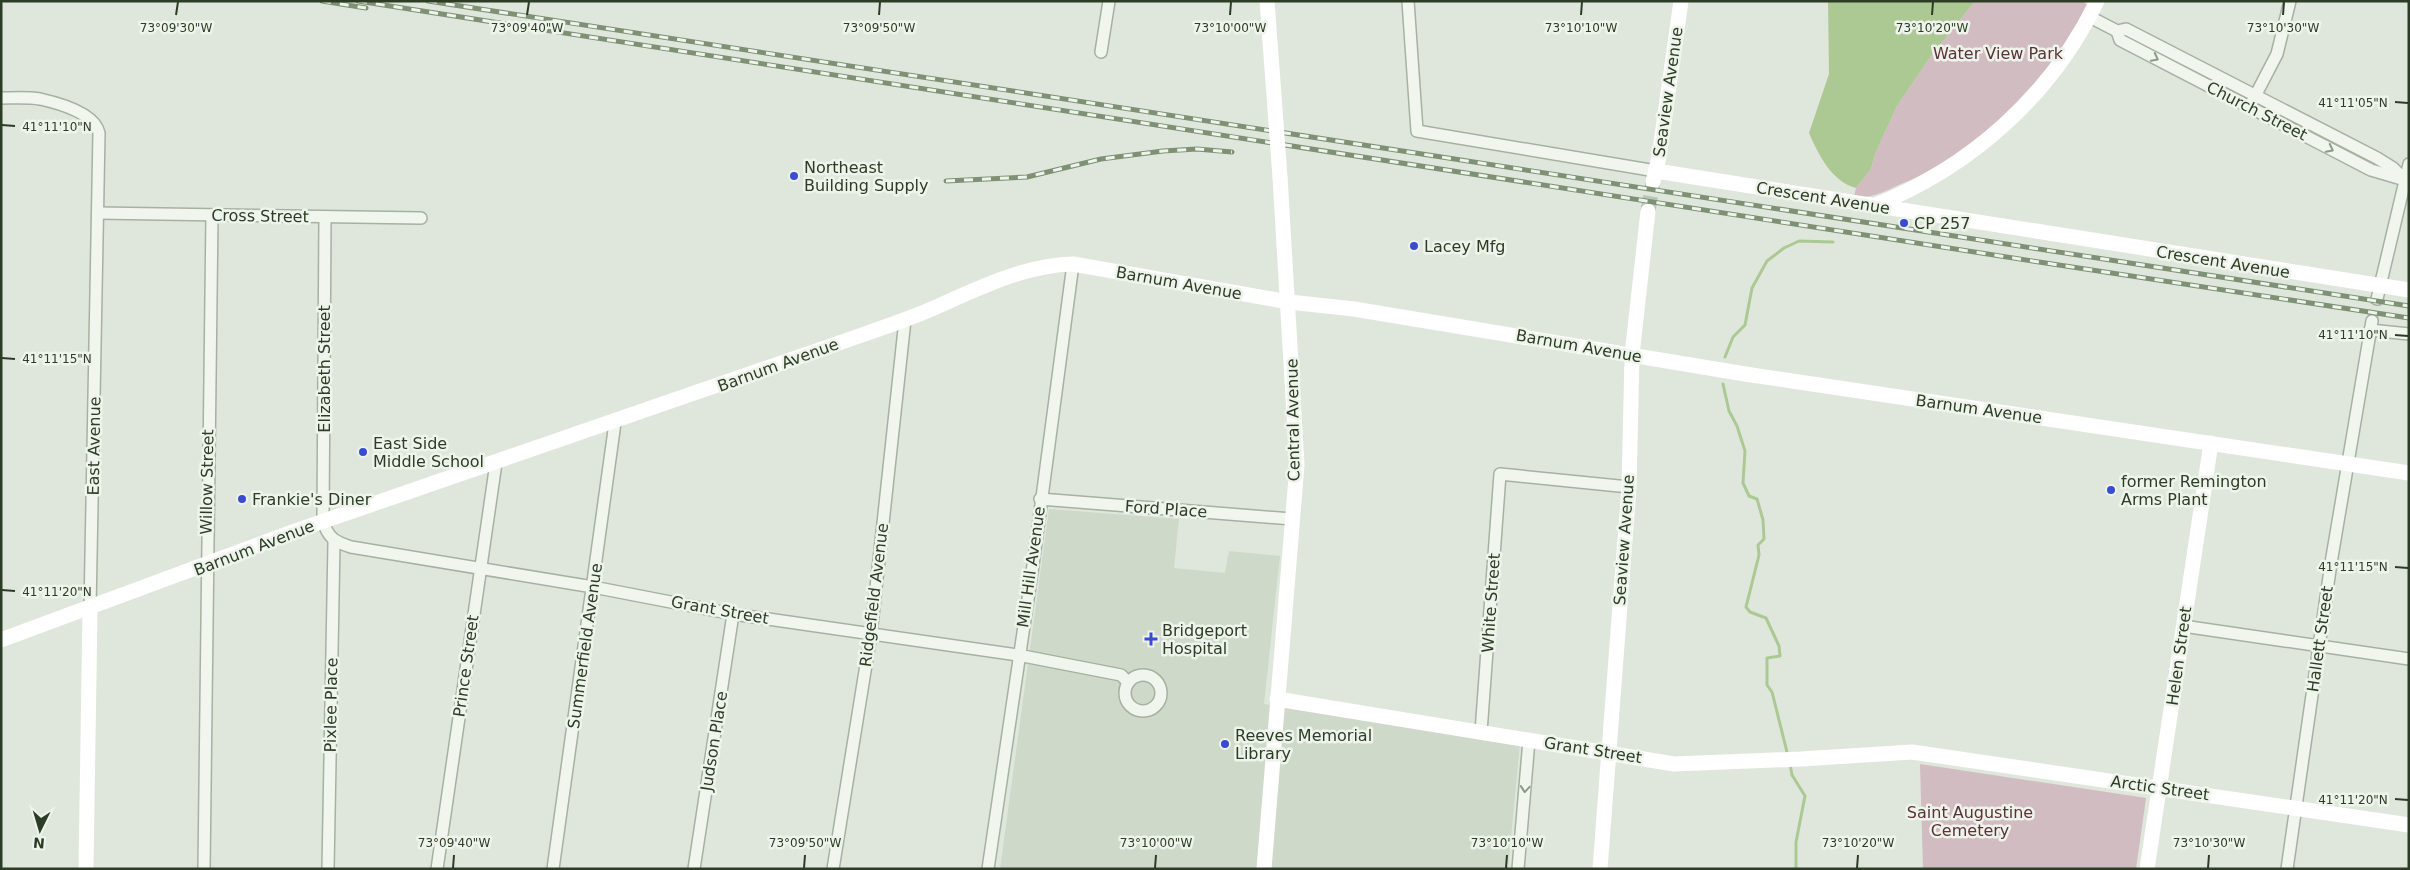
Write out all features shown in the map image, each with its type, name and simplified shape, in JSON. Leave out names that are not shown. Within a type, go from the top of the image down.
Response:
[{"type":"main road","name":"Central Avenue","points":[[1264,869],[1297,465],[1289,302],[1268,1]]},
{"type":"main road","name":"Seaview Avenue","points":[[1655,176],[1681,1]]},
{"type":"main road","points":[[1872,206],[1904,193],[1939,174],[1995,134],[2045,82],[2090,17],[2097,1]]},
{"type":"main road","name":"Crescent Avenue","points":[[1655,176],[1872,206],[2378,293],[2409,290]]},
{"type":"main road","name":"Seaview Avenue","points":[[1600,869],[1629,487],[1632,355],[1648,211]]},
{"type":"main road","name":"Barnum Avenue","points":[[1,640],[90,609],[323,521],[615,422],[905,320],[1022,273],[1045,266],[1073,264],[1289,302],[1354,309],[1745,374],[2409,473]]},
{"type":"main road","name":"Helen Street","points":[[2147,869],[2211,443]]},
{"type":"main road","name":"East Avenue","points":[[86,869],[90,609]]},
{"type":"main road","name":"Grant Street","points":[[1277,699],[1674,764],[1801,760],[1912,752]]},
{"type":"main road","name":"Arctic Street","points":[[1912,752],[2409,826]]},
{"type":"street","points":[[1101,52],[1109,1]]},
{"type":"street","name":"Crescent Avenue","points":[[1408,1],[1416,131],[1655,176]]},
{"type":"street","points":[[2252,102],[2277,54],[2290,1]]},
{"type":"street","name":"Church Street","points":[[2090,17],[2117,31],[2126,29],[2252,102],[2377,158],[2393,168],[2407,181]]},
{"type":"street","name":"East Avenue","points":[[1,98],[43,100],[72,110],[96,124],[100,137],[90,609]]},
{"type":"street","points":[[2378,293],[2407,181],[2409,164]]},
{"type":"street","name":"Cross Street","points":[[98,213],[421,218]]},
{"type":"street","name":"Willow Street","points":[[204,869],[206,566],[212,215]]},
{"type":"street","name":"Elizabeth Street","points":[[323,521],[325,218]]},
{"type":"street","name":"Mill Hill Avenue","points":[[988,869],[1018,655],[1033,565],[1040,499],[1073,264]]},
{"type":"street","name":"Ridgefield Avenue","points":[[833,869],[871,634],[905,320]]},
{"type":"street","name":"Hallett Street","points":[[2286,869],[2347,464],[2371,326],[2409,334]]},
{"type":"street","name":"Summerfield Avenue","points":[[553,869],[615,422]]},
{"type":"street","name":"Prince Street","points":[[437,869],[496,463]]},
{"type":"street","name":"White Street","points":[[1481,732],[1500,474],[1629,487]]},
{"type":"street","name":"Ford Place","points":[[1040,499],[1292,519]]},
{"type":"street","points":[[323,521],[327,533],[334,542]]},
{"type":"street","name":"Grant Street","points":[[334,542],[350,547],[593,587],[733,614],[1018,655],[1121,675],[1128,682]]},
{"type":"street","name":"Pixlee Place","points":[[328,869],[334,542]]},
{"type":"street","name":"Judson Place","points":[[694,869],[733,614]]},
{"type":"street","points":[[2183,626],[2409,659]]},
{"type":"street","points":[[1518,869],[1529,740]]},
{"type":"shaded area","points":[[1828,1],[1975,1],[1931,56],[1897,106],[1875,154],[1871,169],[1856,188],[1840,180],[1827,166],[1809,133],[1829,74]]},
{"type":"shaded area","name":"Bridgeport Hospital","points":[[1049,509],[1179,519],[1174,568],[1225,573],[1229,551],[1280,556],[1264,704],[1520,744],[1508,869],[1000,869]]},
{"type":"green space","name":"Water View Park","points":[[1975,1],[2081,1],[2088,5],[2053,61],[2032,87],[1985,133],[1959,153],[1931,170],[1878,194],[1867,197],[1854,197],[1856,188],[1871,169],[1875,154],[1897,106],[1931,56]]},
{"type":"green space","name":"Saint Augustine Cemetery","points":[[1920,764],[2146,798],[2136,869],[1923,869]]},
{"type":"waterway","points":[[1725,357],[1733,337],[1745,325],[1752,288],[1767,261],[1784,248],[1799,241],[1833,242]]},
{"type":"waterway","points":[[1723,384],[1729,411],[1737,426],[1745,451],[1743,483],[1749,496],[1757,499],[1763,520],[1764,539],[1758,545],[1759,555],[1746,607],[1750,612],[1766,618],[1779,646],[1780,656],[1767,658],[1767,685],[1772,692],[1788,756]]},
{"type":"waterway","points":[[1790,764],[1792,775],[1805,796],[1796,842],[1796,869]]},
{"type":"tunnel","points":[[1648,211],[1653,182]]},
{"type":"tunnel","points":[[2372,321],[2377,299]]},
{"type":"railway","points":[[322,1],[366,8]]},
{"type":"railway","points":[[358,1],[2409,318]]},
{"type":"railway","points":[[428,1],[2409,306]]},
{"type":"railway","points":[[946,181],[1027,177],[1101,159],[1163,151],[1197,149],[1232,152]]},
{"type":"place","name":"Northeast Building Supply","points":[[794,176]]},
{"type":"place","name":"CP 257","points":[[1904,223]]},
{"type":"place","name":"Lacey Mfg","points":[[1414,246]]},
{"type":"place","name":"East Side Middle School","points":[[363,452]]},
{"type":"place","name":"former Remington Arms Plant","points":[[2111,490]]},
{"type":"place","name":"Frankie's Diner","points":[[242,499]]},
{"type":"place","name":"Bridgeport Hospital","points":[[1151,639]]},
{"type":"place","name":"Reeves Memorial Library","points":[[1225,744]]}]
